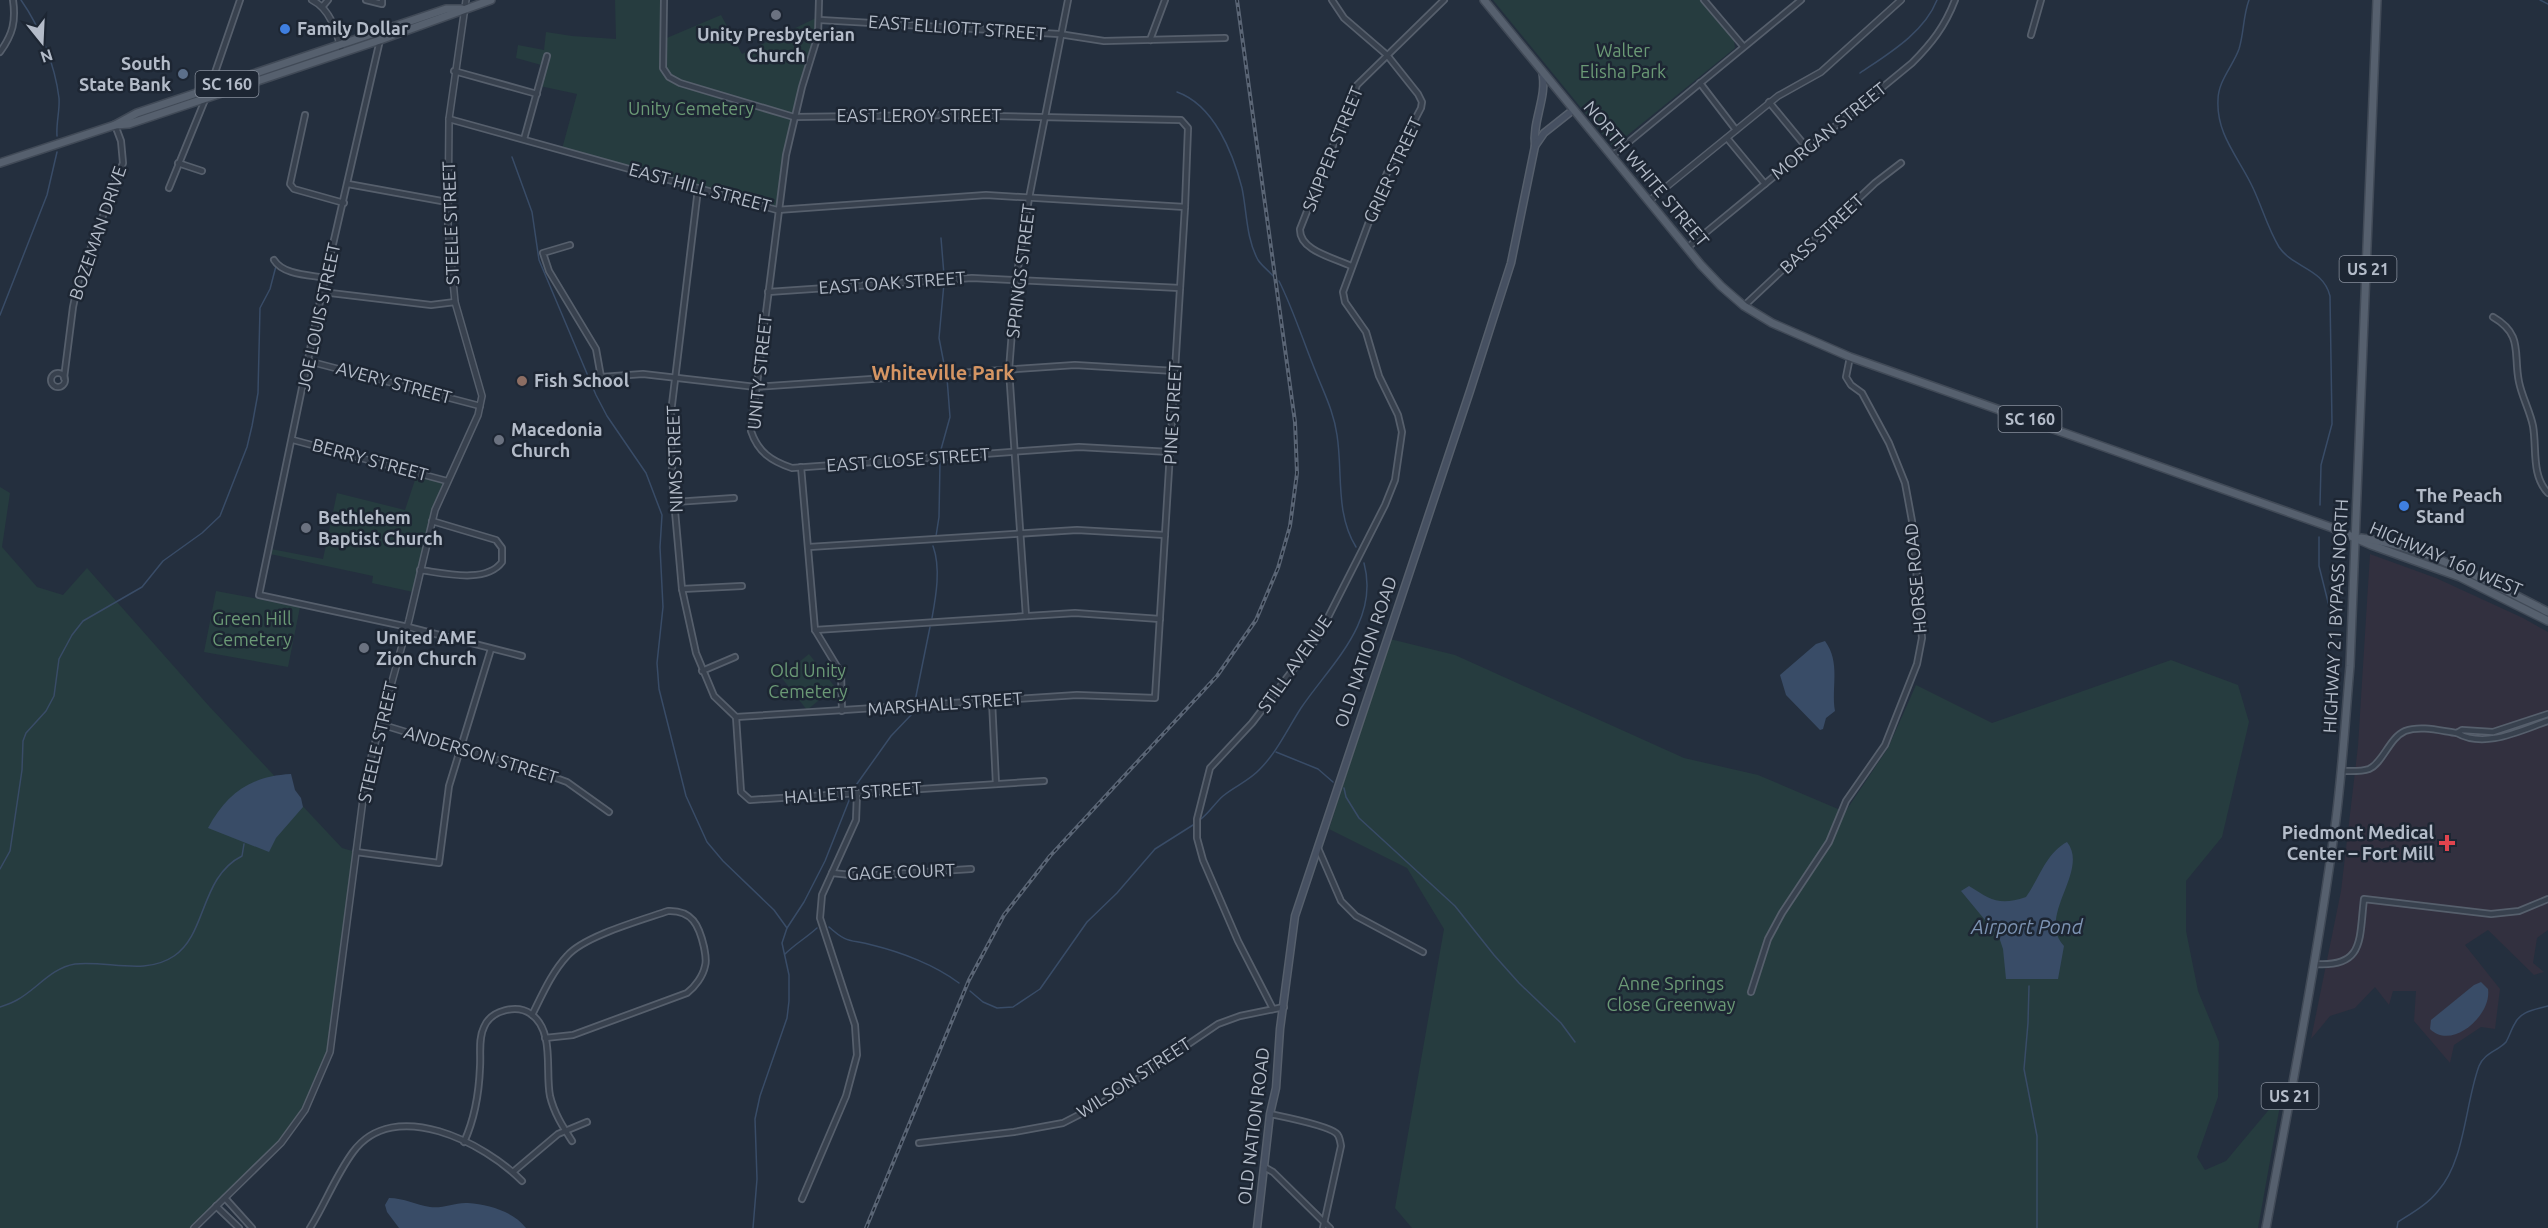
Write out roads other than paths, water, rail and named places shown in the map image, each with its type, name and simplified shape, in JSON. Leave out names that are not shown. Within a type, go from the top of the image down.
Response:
[{"type":"main road","name":"SC 160","points":[[0,163],[115,125],[137,113],[341,48],[380,40],[491,0]]},
{"type":"main road","name":"NORTH WHITE STREET","points":[[1484,0],[1687,248],[1721,286],[1754,312]]},
{"type":"main road","name":"HIGHWAY 21 BYPASS NORTH","points":[[2266,1228],[2314,964],[2341,771],[2350,666],[2378,0]]},
{"type":"main road","name":"SC 160","points":[[115,125],[129,124],[206,98],[446,9],[465,9]]},
{"type":"main road","name":"OLD NATION ROAD","points":[[1257,1228],[1270,1114],[1276,1088],[1280,1029],[1295,916],[1511,263],[1545,85],[1542,71]]},
{"type":"main road","points":[[1535,146],[1544,133],[1573,110]]},
{"type":"main road","name":"SC 160","points":[[1754,312],[1800,337],[1850,357],[2356,537]]},
{"type":"main road","name":"HIGHWAY 160 WEST","points":[[2356,537],[2373,539],[2441,561],[2500,587],[2548,612]]},
{"type":"main road","name":"HIGHWAY 160 WEST","points":[[2356,537],[2460,577],[2548,621]]},
{"type":"street","points":[[0,52],[8,41],[15,22],[13,0]]},
{"type":"street","points":[[169,188],[206,98],[240,0]]},
{"type":"street","points":[[312,0],[323,6],[329,14],[341,48]]},
{"type":"street","points":[[323,6],[328,0]]},
{"type":"street","points":[[366,0],[381,4],[382,0]]},
{"type":"street","name":"STEELE STREET","points":[[194,1228],[281,1143],[305,1110],[330,1052],[366,776],[408,627],[432,521],[447,481],[471,434],[480,406],[482,396],[478,378],[455,302],[449,250],[447,202],[449,119],[454,71],[466,0]]},
{"type":"street","name":"EAST LEROY STREET","points":[[664,0],[662,62],[669,77],[680,83],[794,117],[1045,116],[1181,120],[1188,128]]},
{"type":"street","name":"UNITY STREET","points":[[801,467],[792,468],[774,462],[762,452],[751,431],[777,210],[794,117],[816,42],[820,20],[819,0]]},
{"type":"street","name":"SPRINGS STREET","points":[[1026,616],[1010,370],[1016,280],[1059,34],[1068,0]]},
{"type":"street","points":[[1150,40],[1165,0]]},
{"type":"street","name":"GRIER STREET","points":[[1332,0],[1344,18],[1387,55],[1422,102],[1387,173],[1351,266]]},
{"type":"street","name":"SKIPPER STREET","points":[[1351,266],[1307,246],[1302,241],[1300,231],[1357,85],[1444,0]]},
{"type":"street","points":[[1705,0],[1743,46]]},
{"type":"street","points":[[1613,155],[1801,0]]},
{"type":"street","points":[[1649,201],[1769,102],[1821,72],[1901,0]]},
{"type":"street","name":"MORGAN STREET","points":[[1687,248],[1919,56],[1947,22],[1955,0]]},
{"type":"street","points":[[2031,35],[2041,0]]},
{"type":"street","name":"EAST ELLIOTT STREET","points":[[820,20],[1059,34],[1104,41],[1224,38]]},
{"type":"street","name":"JOE LOUIS STREET","points":[[380,40],[322,292],[259,595],[408,627]]},
{"type":"street","points":[[524,139],[547,56]]},
{"type":"street","points":[[454,71],[537,94]]},
{"type":"street","points":[[1700,83],[1736,130]]},
{"type":"street","points":[[1769,102],[1808,148]]},
{"type":"street","points":[[305,115],[290,184],[294,189],[344,203]]},
{"type":"street","name":"EAST HILL STREET","points":[[449,119],[777,210],[986,195],[1185,207]]},
{"type":"street","name":"BOZEMAN DRIVE","points":[[64,378],[79,279],[123,163],[121,141],[115,125]]},
{"type":"street","name":"PINE STREET","points":[[1155,698],[1188,128]]},
{"type":"street","points":[[1726,138],[1765,184]]},
{"type":"street","points":[[178,163],[202,171]]},
{"type":"street","name":"BASS STREET","points":[[1744,306],[1875,183],[1901,163]]},
{"type":"street","points":[[348,184],[447,202]]},
{"type":"street","name":"NIMS STREET","points":[[698,189],[670,422],[675,502],[682,589],[702,671],[714,696],[735,717]]},
{"type":"street","points":[[570,245],[543,253],[549,271],[596,350],[601,377],[644,374],[756,387],[1075,365],[1175,371]]},
{"type":"street","points":[[274,260],[277,266],[288,271],[326,279]]},
{"type":"street","name":"STILL AVENUE","points":[[1273,1009],[1238,941],[1203,860],[1197,838],[1197,819],[1210,768],[1252,723],[1318,638],[1385,505],[1395,480],[1402,432],[1398,415],[1379,376],[1366,332],[1344,297],[1343,287],[1351,266]]},
{"type":"street","name":"EAST OAK STREET","points":[[768,292],[972,278],[1180,288]]},
{"type":"street","points":[[322,292],[431,305],[455,302]]},
{"type":"street","points":[[2493,317],[2511,333],[2517,346],[2519,381],[2533,424],[2538,474],[2542,487],[2548,493]]},
{"type":"street","name":"HORSE ROAD","points":[[1751,992],[1768,939],[1782,913],[1829,842],[1846,801],[1885,745],[1917,664],[1922,638],[1911,521],[1905,483],[1889,443],[1862,393],[1851,385],[1846,377],[1850,357]]},
{"type":"street","name":"AVERY STREET","points":[[308,361],[480,406]]},
{"type":"street","name":"BERRY STREET","points":[[293,440],[447,481]]},
{"type":"street","name":"EAST CLOSE STREET","points":[[801,467],[1079,447],[1170,452]]},
{"type":"street","points":[[801,467],[815,630],[841,673],[842,711]]},
{"type":"street","points":[[675,502],[734,498]]},
{"type":"street","points":[[420,570],[450,574],[480,574],[491,572],[502,562],[502,548],[496,540],[432,521]]},
{"type":"street","points":[[808,547],[1077,530],[1165,535]]},
{"type":"street","points":[[682,589],[742,586]]},
{"type":"street","points":[[815,630],[1075,613],[1160,619]]},
{"type":"street","points":[[408,627],[522,656]]},
{"type":"street","points":[[356,852],[439,863],[449,786],[491,649]]},
{"type":"street","points":[[702,671],[735,657]]},
{"type":"street","name":"MARSHALL STREET","points":[[735,717],[1077,695],[1155,698]]},
{"type":"street","points":[[992,701],[996,784]]},
{"type":"street","points":[[2510,730],[2548,714]]},
{"type":"street","name":"HALLETT STREET","points":[[735,717],[741,792],[746,799],[1044,781]]},
{"type":"street","points":[[2341,771],[2361,771],[2373,766],[2385,749],[2405,731],[2420,728],[2457,733],[2462,730],[2493,732],[2548,721]]},
{"type":"street","name":"ANDERSON STREET","points":[[380,724],[567,782],[609,812]]},
{"type":"street","points":[[802,1199],[846,1096],[857,1055],[855,1025],[820,918],[822,895],[856,820],[857,793]]},
{"type":"street","points":[[1317,845],[1341,901],[1356,916],[1423,952]]},
{"type":"street","name":"GAGE COURT","points":[[832,873],[861,876],[971,869]]},
{"type":"street","points":[[2314,964],[2330,966],[2344,963],[2355,953],[2364,899],[2491,914],[2519,911],[2548,899]]},
{"type":"street","points":[[532,1015],[558,968],[568,955],[582,944],[668,911],[678,911],[695,921],[700,932],[705,966],[694,988],[687,993],[573,1035],[545,1038]]},
{"type":"street","points":[[1273,1009],[1284,1007]]},
{"type":"street","points":[[464,1143],[477,1104],[481,1037],[485,1024],[510,1008],[520,1009],[538,1020],[545,1038],[550,1097],[572,1141]]},
{"type":"street","name":"WILSON STREET","points":[[919,1143],[1014,1132],[1064,1123],[1102,1103],[1218,1024],[1240,1016],[1273,1009]]},
{"type":"street","points":[[1270,1114],[1338,1134],[1341,1146],[1324,1225]]},
{"type":"street","points":[[513,1172],[538,1149],[565,1130],[587,1122]]},
{"type":"street","points":[[310,1228],[353,1151],[366,1139],[379,1132],[410,1125],[425,1126],[464,1143],[496,1159],[522,1181]]},
{"type":"street","points":[[1264,1167],[1273,1173],[1324,1225],[1330,1228]]},
{"type":"street","points":[[225,1198],[252,1228]]},
{"type":"street","points":[[216,1206],[239,1228]]},
{"type":"water","points":[[1825,641],[1833,658],[1835,711],[1826,718],[1823,729],[1820,730],[1786,695],[1780,675],[1816,644]]},
{"type":"water","points":[[291,774],[303,807],[276,838],[269,852],[208,828],[223,805],[242,789],[264,778]]},
{"type":"water","name":"Airport Pond","points":[[2067,842],[2072,854],[2072,866],[2056,921],[2057,934],[2064,946],[2058,979],[2006,979],[2003,949],[1999,937],[1961,891],[1969,886],[1990,898],[2002,901],[2026,897],[2048,859]]},
{"type":"water","points":[[2481,982],[2488,989],[2488,999],[2484,1009],[2469,1027],[2449,1036],[2439,1035],[2430,1029],[2431,1020],[2474,985]]},
{"type":"water","points":[[389,1198],[430,1207],[463,1203],[484,1205],[507,1213],[526,1228],[399,1228],[387,1212],[385,1205]]},
{"type":"waterway","points":[[21,0],[40,34],[54,73],[59,98],[57,136]]},
{"type":"waterway","points":[[1860,73],[1914,33],[1931,12],[1937,0]]},
{"type":"waterway","points":[[2249,0],[2239,49],[2220,86],[2218,113],[2225,136],[2248,177],[2279,247],[2292,260],[2321,279],[2330,296],[2332,424],[2321,465],[2320,505]]},
{"type":"waterway","points":[[2540,0],[2548,4]]},
{"type":"waterway","points":[[1177,92],[1190,98],[1202,108],[1220,132],[1233,160],[1242,188],[1254,252],[1274,277]]},
{"type":"waterway","points":[[0,315],[47,195],[57,152]]},
{"type":"waterway","points":[[512,157],[532,212],[539,260],[596,395],[607,416],[646,473],[662,515],[660,547],[663,607],[657,663],[659,689],[686,796],[707,842],[723,861],[774,910],[787,928]]},
{"type":"waterway","points":[[941,238],[944,275]]},
{"type":"waterway","points":[[0,869],[10,851],[22,770],[23,741],[26,733],[46,711],[54,696],[59,659],[72,635],[83,621],[142,587],[163,561],[202,533],[220,516],[247,447],[252,426],[258,393],[260,308],[270,289],[276,266]]},
{"type":"waterway","points":[[1279,281],[1334,419],[1339,449],[1342,507],[1349,534],[1356,547]]},
{"type":"waterway","points":[[944,283],[939,338],[945,369]]},
{"type":"waterway","points":[[940,453],[950,417],[947,378]]},
{"type":"waterway","points":[[936,536],[939,517],[940,462]]},
{"type":"waterway","points":[[2319,537],[2319,566],[2329,606]]},
{"type":"waterway","points":[[932,618],[937,573],[933,546]]},
{"type":"waterway","points":[[1201,819],[1223,796],[1251,777],[1266,762],[1301,708],[1349,642],[1359,623],[1365,604],[1367,584],[1364,563]]},
{"type":"waterway","points":[[915,701],[930,627]]},
{"type":"waterway","points":[[854,788],[891,736],[912,714]]},
{"type":"waterway","points":[[1276,752],[1318,769],[1333,782]]},
{"type":"waterway","points":[[1344,788],[1346,797],[1359,818],[1455,906],[1494,955],[1519,983],[1561,1023],[1575,1042]]},
{"type":"waterway","points":[[753,1228],[757,1179],[755,1119],[760,1096],[787,1018],[789,1001],[789,975],[782,943],[787,928],[804,902],[825,861],[850,798]]},
{"type":"waterway","points":[[970,991],[983,1002],[997,1008],[1013,1007],[1040,989],[1087,922],[1117,893],[1155,849],[1193,825]]},
{"type":"waterway","points":[[0,1007],[17,1000],[51,974],[66,966],[87,963],[151,965],[174,956],[193,934],[218,877],[228,865],[242,856],[244,844]]},
{"type":"waterway","points":[[829,927],[849,940],[906,955],[939,970],[959,983]]},
{"type":"waterway","points":[[785,954],[817,928]]},
{"type":"waterway","points":[[2029,986],[2024,1069],[2037,1136],[2037,1228]]},
{"type":"waterway","points":[[2397,1228],[2398,1222],[2430,1200],[2447,1179],[2459,1148],[2474,1081],[2481,1062],[2506,1042],[2520,1017],[2548,1006]]},
{"type":"railway","points":[[866,1228],[969,980],[1004,915],[1050,856],[1217,676],[1256,620],[1278,568],[1290,526],[1297,473],[1295,422],[1237,0]]},
{"type":"place","name":"Unity Presbyterian Church","points":[[776,15]]},
{"type":"place","name":"Family Dollar","points":[[285,29]]},
{"type":"place","name":"South State Bank","points":[[183,74]]},
{"type":"place","name":"Fish School","points":[[522,381]]},
{"type":"place","name":"Macedonia Church","points":[[499,440]]},
{"type":"place","name":"The Peach Stand","points":[[2404,506]]},
{"type":"place","name":"Bethlehem Baptist Church","points":[[306,528]]},
{"type":"place","name":"United AME Zion Church","points":[[364,648]]},
{"type":"place","name":"Piedmont Medical Center – Fort Mill","points":[[2447,843]]},
{"type":"district","name":"Whiteville Park","points":[[943,373]]},
{"type":"park label","name":"Walter Elisha Park","points":[[1623,61]]},
{"type":"park label","name":"Unity Cemetery","points":[[691,109]]},
{"type":"park label","name":"Green Hill Cemetery","points":[[252,629]]},
{"type":"park label","name":"Old Unity Cemetery","points":[[808,681]]},
{"type":"park label","name":"Anne Springs Close Greenway","points":[[1671,994]]}]
